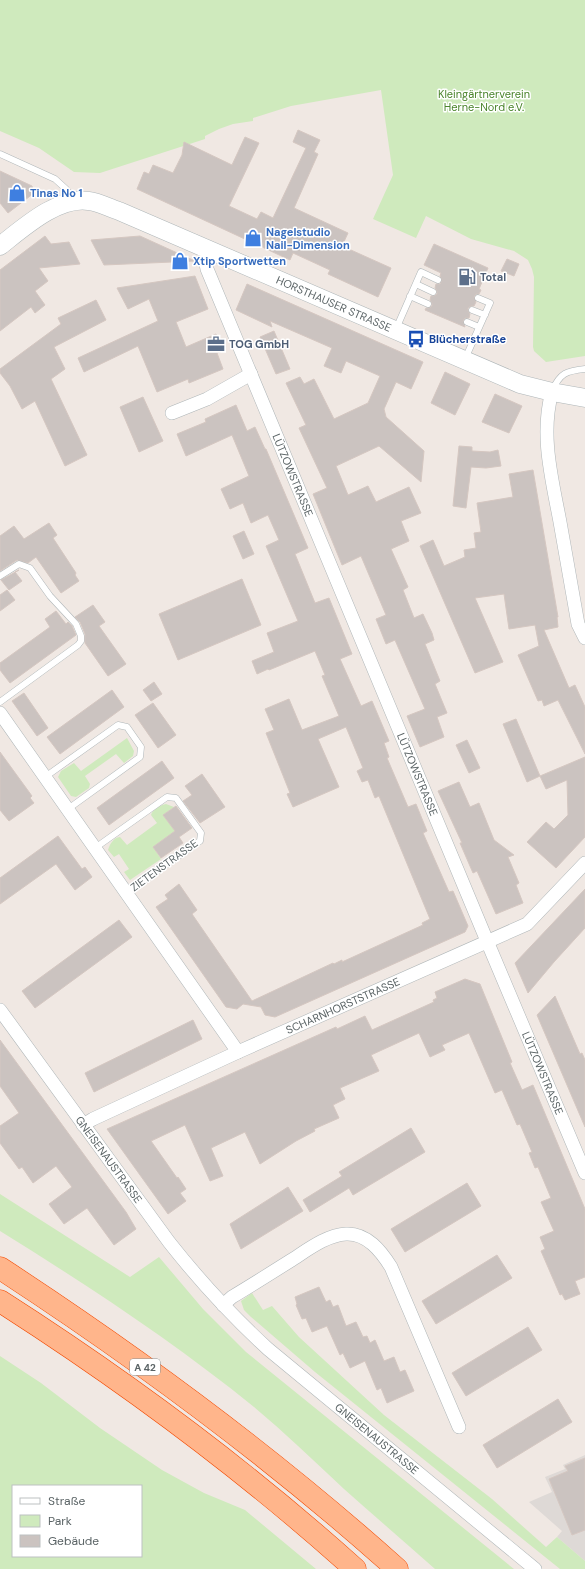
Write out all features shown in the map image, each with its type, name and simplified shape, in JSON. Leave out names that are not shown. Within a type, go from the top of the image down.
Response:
[{"type":"highway","name":"A 42","points":[[0,1268],[96,1332],[171,1385],[228,1428],[291,1478],[397,1569]]},
{"type":"highway","name":"A 42","points":[[0,1301],[92,1362],[170,1418],[242,1473],[355,1569]]},
{"type":"main road","name":"HORSTHAUSER STRASSE","points":[[0,246],[27,225],[60,205],[74,201],[90,201],[119,211],[520,384],[585,398]]},
{"type":"street","name":"LÜTZOWSTRASSE","points":[[210,250],[206,264],[207,270],[487,942],[585,1173]]},
{"type":"street","points":[[172,413],[207,399],[251,374]]},
{"type":"street","points":[[552,392],[548,408],[547,431],[549,458],[578,624],[585,638]]},
{"type":"street","name":"ZIETENSTRASSE","points":[[0,713],[238,1052]]},
{"type":"street","name":"SCHARNHORSTSTRASSE","points":[[83,1125],[238,1052],[527,924],[585,862]]},
{"type":"street","name":"GNEISENAUSTRASSE","points":[[0,1010],[169,1242],[238,1321],[268,1349],[535,1569]]},
{"type":"street","points":[[223,1305],[232,1297],[321,1242],[346,1234],[358,1236],[369,1241],[380,1251],[391,1267],[459,1427]]},
{"type":"lane","points":[[0,154],[55,179],[66,189],[74,201]]},
{"type":"lane","points":[[395,330],[421,272],[438,280]]},
{"type":"lane","points":[[416,284],[433,292]]},
{"type":"lane","points":[[410,296],[428,304]]},
{"type":"lane","points":[[465,360],[490,303],[478,298]]},
{"type":"lane","points":[[472,310],[485,315]]},
{"type":"lane","points":[[467,322],[479,327]]},
{"type":"lane","points":[[552,392],[558,379],[562,376],[576,370],[585,369]]},
{"type":"lane","points":[[0,576],[19,564],[30,568],[50,596],[76,624],[82,636],[81,642],[78,645],[0,702]]},
{"type":"lane","points":[[45,777],[118,725],[126,727],[141,747],[140,757],[68,810]]},
{"type":"lane","name":"ZIETENSTRASSE","points":[[95,848],[167,797],[176,798],[201,834],[200,842],[126,893]]},
{"type":"shaded area","points":[[585,1455],[585,1561],[557,1537],[562,1531],[529,1502],[552,1492],[545,1477],[565,1469],[563,1465]]},
{"type":"green space","name":"Kleingärtnerverein Herne-Nord e.V.","points":[[0,0],[585,0],[585,356],[546,362],[534,351],[534,277],[528,260],[514,251],[471,239],[426,216],[416,238],[373,219],[393,175],[381,90],[291,106],[253,118],[253,121],[233,124],[219,129],[205,136],[205,139],[100,173],[74,172],[39,148],[0,131]]},
{"type":"green space","points":[[127,738],[134,751],[133,756],[124,763],[116,754],[85,776],[90,784],[89,788],[76,797],[71,796],[58,777],[61,771],[74,763],[81,771]]},
{"type":"green space","points":[[166,804],[174,807],[163,815],[175,831],[153,847],[161,859],[130,880],[124,872],[129,869],[119,854],[114,857],[108,850],[114,840],[120,837],[127,845],[157,823],[151,815],[157,808]]},
{"type":"green space","points":[[0,1194],[130,1277],[159,1257],[203,1309],[246,1352],[514,1569],[435,1569],[344,1489],[277,1427],[224,1383],[130,1315],[0,1231]]},
{"type":"green space","points":[[252,1293],[263,1310],[272,1306],[299,1337],[384,1415],[492,1499],[546,1547],[557,1537],[585,1561],[585,1569],[560,1569],[315,1372],[244,1310],[241,1301]]},
{"type":"green space","points":[[0,1356],[41,1383],[100,1428],[162,1470],[204,1493],[245,1510],[316,1569],[0,1569]]},
{"type":"building","points":[[298,130],[320,140],[314,152],[318,154],[294,208],[348,233],[342,246],[391,268],[378,297],[328,274],[330,270],[293,253],[290,260],[137,189],[144,172],[149,174],[153,165],[173,173],[182,155],[184,142],[232,165],[245,137],[259,143],[229,206],[257,219],[261,212],[273,218],[306,148],[293,142]]},
{"type":"building","points":[[0,171],[32,186],[34,193],[8,213],[0,203]]},
{"type":"building","points":[[45,236],[51,244],[69,242],[80,264],[39,268],[48,281],[35,291],[45,305],[35,313],[31,307],[0,331],[0,270]]},
{"type":"building","points":[[140,236],[195,261],[104,265],[91,240]]},
{"type":"building","points":[[434,244],[488,268],[479,289],[481,290],[479,294],[476,294],[474,297],[476,302],[474,306],[468,308],[470,314],[469,318],[465,318],[463,321],[465,327],[425,310],[426,308],[432,306],[430,300],[431,296],[437,294],[435,288],[436,284],[440,284],[442,280],[440,276],[441,273],[424,265]]},
{"type":"building","points":[[507,259],[519,264],[514,276],[501,271]]},
{"type":"building","points":[[195,276],[208,309],[176,322],[186,347],[216,334],[223,351],[217,353],[223,369],[189,383],[188,379],[157,392],[138,346],[84,372],[78,358],[158,321],[149,299],[128,309],[117,288]]},
{"type":"building","points":[[247,284],[423,362],[411,389],[396,382],[384,409],[386,417],[424,451],[421,482],[379,446],[336,466],[348,495],[368,486],[376,502],[409,487],[421,513],[401,521],[409,541],[391,549],[408,587],[403,590],[414,618],[423,614],[432,633],[434,640],[425,644],[440,681],[435,684],[447,713],[437,717],[444,737],[420,747],[407,716],[425,709],[395,640],[386,644],[376,619],[386,615],[361,556],[342,565],[313,494],[327,488],[299,428],[306,425],[286,383],[300,377],[304,384],[314,379],[334,419],[368,403],[380,376],[346,361],[341,373],[324,366],[332,348],[270,321],[272,327],[236,310]]},
{"type":"building","points":[[96,300],[106,320],[54,347],[65,369],[51,379],[87,455],[65,466],[35,401],[22,409],[10,386],[0,373],[0,369],[61,324],[58,318]]},
{"type":"building","points":[[274,331],[290,369],[276,374],[260,337]]},
{"type":"building","points":[[445,372],[470,384],[455,415],[431,403]]},
{"type":"building","points":[[495,394],[522,406],[509,433],[482,422]]},
{"type":"building","points":[[143,397],[163,441],[139,452],[120,407]]},
{"type":"building","points":[[236,405],[247,431],[255,427],[266,449],[308,548],[295,554],[315,603],[329,598],[352,654],[340,659],[361,706],[372,701],[389,741],[384,743],[389,757],[387,758],[408,807],[416,804],[427,831],[423,833],[449,892],[453,891],[468,926],[465,932],[275,1017],[265,1015],[261,1007],[243,1004],[237,1009],[226,1007],[156,907],[168,899],[165,895],[179,884],[197,910],[192,914],[252,1001],[333,963],[334,964],[342,960],[342,962],[423,925],[422,923],[430,919],[379,796],[375,798],[368,780],[362,782],[357,771],[363,768],[346,727],[318,739],[339,787],[293,807],[287,794],[290,793],[266,733],[274,730],[265,709],[289,699],[302,730],[339,716],[322,676],[325,675],[315,651],[257,674],[252,661],[274,652],[267,633],[298,621],[266,546],[279,540],[268,515],[251,523],[243,503],[230,509],[221,489],[249,476],[232,435],[186,456],[177,434],[206,422],[205,419]]},
{"type":"building","points":[[459,446],[472,447],[472,451],[490,452],[498,450],[501,466],[486,468],[471,467],[466,508],[453,506]]},
{"type":"building","points":[[533,470],[558,617],[558,627],[544,630],[569,688],[575,685],[585,707],[585,754],[558,700],[544,706],[542,700],[538,701],[518,655],[539,646],[535,625],[509,629],[504,594],[475,598],[503,662],[475,673],[420,546],[433,540],[444,566],[465,557],[464,550],[476,548],[474,533],[481,532],[477,503],[513,497],[509,474]]},
{"type":"building","points":[[49,523],[57,535],[53,538],[76,573],[75,575],[79,581],[61,593],[36,557],[28,563],[17,560],[0,571],[0,536],[14,526],[24,539]]},
{"type":"building","points":[[244,531],[254,554],[243,559],[233,536]]},
{"type":"building","points":[[15,572],[22,581],[9,590],[1,580]]},
{"type":"building","points":[[242,579],[261,625],[178,660],[159,614]]},
{"type":"building","points":[[7,590],[15,600],[0,611],[0,595]]},
{"type":"building","points":[[93,605],[105,622],[99,626],[126,664],[108,676],[85,643],[85,634],[80,622],[75,617]]},
{"type":"building","points":[[56,611],[66,624],[68,622],[72,626],[76,635],[10,683],[0,670],[0,663],[50,627],[45,619]]},
{"type":"building","points":[[154,682],[162,694],[151,701],[143,690]]},
{"type":"building","points":[[112,690],[124,707],[60,754],[47,737]]},
{"type":"building","points":[[24,693],[48,728],[37,736],[12,701]]},
{"type":"building","points":[[153,703],[176,735],[158,748],[135,715]]},
{"type":"building","points":[[516,719],[540,776],[527,782],[503,724]]},
{"type":"building","points":[[467,740],[480,768],[469,773],[456,745]]},
{"type":"building","points":[[0,752],[32,796],[30,798],[34,803],[9,821],[0,810]]},
{"type":"building","points":[[585,757],[585,837],[556,868],[527,842],[546,822],[554,829],[568,815],[567,780],[546,789],[540,776]]},
{"type":"building","points":[[162,761],[174,778],[109,825],[97,808]]},
{"type":"building","points":[[202,774],[225,807],[200,823],[183,801],[192,795],[185,786]]},
{"type":"building","points":[[459,782],[470,807],[479,803],[494,840],[514,855],[508,857],[519,883],[516,885],[523,903],[496,914],[477,871],[473,873],[460,843],[462,843],[438,791]]},
{"type":"building","points":[[176,806],[192,828],[179,837],[183,843],[161,858],[153,847],[175,831],[163,815]]},
{"type":"building","points":[[58,836],[82,869],[85,867],[92,877],[75,890],[56,864],[0,904],[0,878]]},
{"type":"building","points":[[585,889],[585,928],[528,993],[515,963]]},
{"type":"building","points":[[119,920],[132,937],[35,1008],[22,991]]},
{"type":"building","points":[[465,979],[480,984],[512,1062],[510,1063],[522,1090],[533,1085],[585,1209],[585,1277],[575,1281],[580,1294],[565,1300],[562,1294],[560,1295],[541,1251],[545,1249],[540,1237],[554,1231],[541,1202],[551,1198],[538,1167],[535,1168],[529,1153],[532,1152],[520,1124],[517,1125],[502,1090],[495,1093],[469,1033],[442,1045],[445,1050],[430,1057],[419,1033],[371,1055],[379,1071],[340,1088],[345,1099],[333,1105],[339,1118],[314,1129],[315,1131],[296,1141],[260,1164],[245,1132],[211,1148],[223,1176],[210,1181],[185,1125],[151,1141],[186,1189],[180,1193],[186,1201],[168,1214],[107,1129],[336,1027],[337,1029],[365,1016],[372,1030],[434,1002],[433,1000],[437,998],[435,992]]},
{"type":"building","points":[[555,996],[580,1054],[582,1053],[585,1060],[585,1127],[537,1015]]},
{"type":"building","points":[[193,1020],[202,1039],[94,1092],[85,1073]]},
{"type":"building","points":[[0,1040],[126,1212],[136,1229],[114,1245],[87,1208],[64,1224],[49,1204],[72,1187],[56,1166],[33,1183],[22,1167],[19,1169],[0,1143],[0,1126],[19,1113],[0,1086]]},
{"type":"building","points":[[411,1128],[425,1152],[353,1195],[349,1188],[310,1212],[303,1200],[342,1176],[339,1172]]},
{"type":"building","points":[[467,1183],[481,1206],[405,1252],[391,1229]]},
{"type":"building","points":[[288,1187],[303,1211],[241,1249],[230,1224]]},
{"type":"building","points":[[497,1255],[512,1278],[436,1324],[422,1301]]},
{"type":"building","points":[[319,1287],[326,1302],[330,1300],[333,1307],[338,1305],[346,1326],[356,1322],[363,1337],[367,1336],[370,1343],[375,1340],[384,1361],[394,1357],[400,1372],[405,1370],[414,1391],[387,1403],[381,1388],[377,1390],[365,1361],[350,1368],[343,1353],[340,1355],[327,1326],[312,1332],[306,1318],[302,1319],[296,1305],[295,1297]]},
{"type":"building","points":[[528,1327],[542,1350],[466,1396],[452,1373]]},
{"type":"building","points":[[558,1399],[572,1422],[497,1468],[483,1445]]},
{"type":"building","points":[[585,1458],[585,1530],[572,1535],[549,1479],[568,1471],[565,1466]]},
{"type":"place","name":"Tinas No 1","points":[[17,193]]},
{"type":"place","name":"Nagelstudio Nail-Dimension","points":[[253,238]]},
{"type":"place","name":"Xtip Sportwetten","points":[[180,261]]},
{"type":"place","name":"Total","points":[[467,277]]},
{"type":"place","name":"Blücherstraße","points":[[416,339]]},
{"type":"place","name":"TOG GmbH","points":[[216,344]]}]
